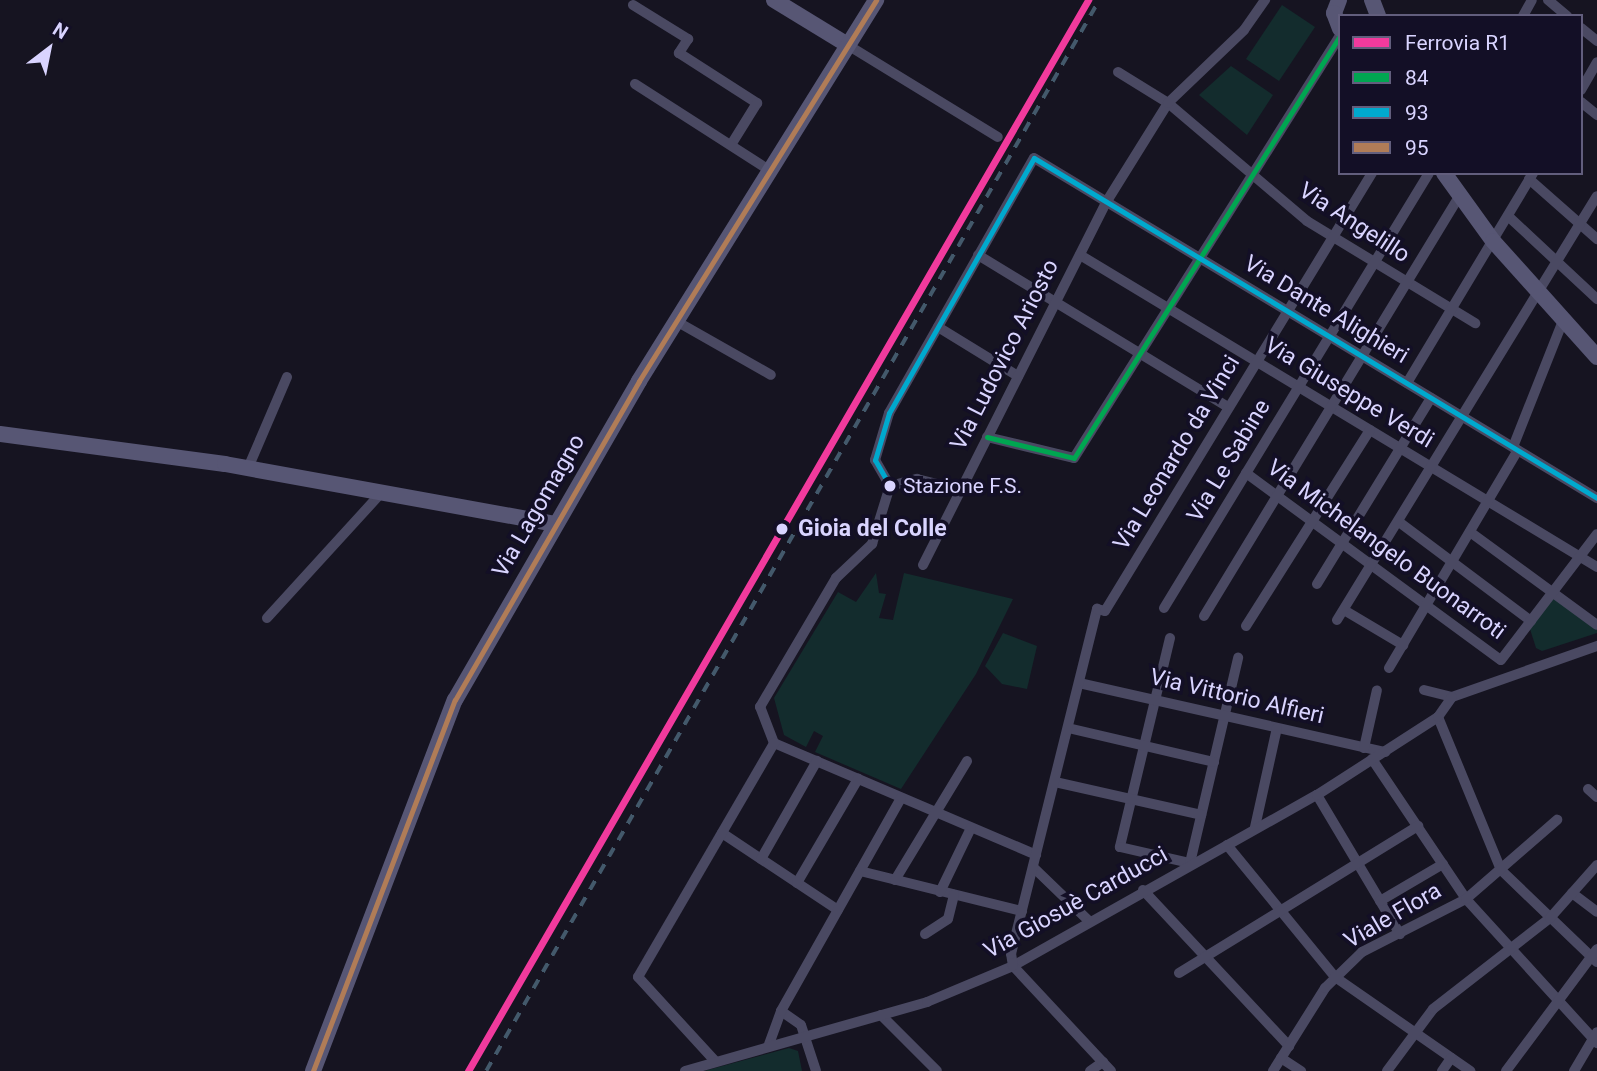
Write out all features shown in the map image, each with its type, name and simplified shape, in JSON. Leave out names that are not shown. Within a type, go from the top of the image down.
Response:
[{"type":"main road","points":[[774,0],[846,44]]},
{"type":"main road","name":"Via Lagomagno","points":[[313,1071],[437,738],[555,524],[676,321],[846,44],[876,0]]},
{"type":"main road","points":[[1338,24],[1334,13],[1339,0]]},
{"type":"main road","points":[[1445,175],[1493,242],[1538,295],[1597,357]]},
{"type":"main road","points":[[0,434],[248,468],[555,524]]},
{"type":"street","name":"Via Ludovico Ariosto","points":[[923,565],[1107,201],[1168,103],[1244,30],[1265,0]]},
{"type":"street","points":[[1548,0],[1565,14]]},
{"type":"street","points":[[633,5],[688,39],[679,53],[757,103],[731,145]]},
{"type":"street","points":[[1583,30],[1597,41]]},
{"type":"street","points":[[987,437],[1073,458],[1196,256],[1338,39]]},
{"type":"street","points":[[846,44],[998,137]]},
{"type":"street","points":[[1583,86],[1597,62]]},
{"type":"street","name":"Via Angelillo","points":[[1118,72],[1168,103],[1250,174],[1333,238],[1475,323]]},
{"type":"street","points":[[635,84],[769,170]]},
{"type":"street","points":[[1583,104],[1597,115]]},
{"type":"street","name":"Via Dante Alighieri","points":[[978,255],[1034,158],[1597,498]]},
{"type":"street","name":"Via Leonardo da Vinci","points":[[1013,966],[1022,911],[1079,683],[1101,610],[1289,311],[1371,175]]},
{"type":"street","name":"Via Le Sabine","points":[[1164,608],[1428,175]]},
{"type":"street","points":[[1406,383],[1531,176],[1597,239]]},
{"type":"street","points":[[1204,616],[1460,195]]},
{"type":"street","points":[[1337,620],[1597,196]]},
{"type":"street","points":[[1508,216],[1597,299]]},
{"type":"street","points":[[890,486],[879,470],[877,447],[890,413],[978,255],[1228,407]]},
{"type":"street","name":"Via Giuseppe Verdi","points":[[1080,255],[1597,567]]},
{"type":"street","points":[[676,321],[771,375]]},
{"type":"street","points":[[1389,668],[1516,449],[1563,321]]},
{"type":"street","points":[[937,327],[1018,376]]},
{"type":"street","points":[[248,468],[287,377]]},
{"type":"street","points":[[1317,584],[1431,397]]},
{"type":"street","points":[[1246,626],[1370,430]]},
{"type":"street","name":"Via Michelangelo Buonarroti","points":[[1246,473],[1501,660]]},
{"type":"street","points":[[890,486],[917,479],[961,490]]},
{"type":"street","points":[[890,486],[872,544],[836,578],[760,707],[774,743],[971,828],[1035,861],[1089,921]]},
{"type":"street","points":[[267,618],[382,492]]},
{"type":"street","points":[[1399,522],[1531,621]]},
{"type":"street","points":[[1470,532],[1597,625]]},
{"type":"street","points":[[1507,681],[1501,660],[1597,534]]},
{"type":"street","points":[[1343,610],[1403,645]]},
{"type":"street","points":[[1170,638],[1120,847],[1190,863],[1238,658]]},
{"type":"street","points":[[1424,690],[1452,697],[1507,681],[1597,646]]},
{"type":"street","name":"Via Vittorio Alfieri","points":[[1079,683],[1385,752]]},
{"type":"street","points":[[1364,748],[1377,690]]},
{"type":"street","name":"Via Giosuè Carducci","points":[[685,1071],[881,1015],[1013,966],[1190,863],[1317,795],[1438,717],[1452,697]]},
{"type":"street","points":[[1438,717],[1501,870],[1550,918],[1595,956],[1506,1071]]},
{"type":"street","points":[[1068,728],[1214,762]]},
{"type":"street","points":[[1255,827],[1277,728]]},
{"type":"street","points":[[715,1062],[638,978],[774,743]]},
{"type":"street","points":[[1372,759],[1466,899],[1596,1038],[1574,1071]]},
{"type":"street","points":[[761,859],[817,761]]},
{"type":"street","points":[[895,880],[967,761]]},
{"type":"street","points":[[797,883],[858,779]]},
{"type":"street","points":[[1055,782],[1201,815]]},
{"type":"street","points":[[1588,789],[1597,797]]},
{"type":"street","points":[[1317,795],[1400,934]]},
{"type":"street","points":[[768,1046],[781,1011],[901,798]]},
{"type":"street","name":"Viale Flora","points":[[1273,1071],[1335,977],[1362,952],[1466,899],[1558,820]]},
{"type":"street","points":[[1179,972],[1282,912],[1418,827]]},
{"type":"street","points":[[940,892],[971,828]]},
{"type":"street","points":[[722,833],[838,910]]},
{"type":"street","points":[[1227,845],[1335,977],[1470,1071]]},
{"type":"street","points":[[1380,901],[1443,864]]},
{"type":"street","points":[[1387,1071],[1413,1032],[1550,918],[1597,865]]},
{"type":"street","points":[[860,871],[1022,911]]},
{"type":"street","points":[[1143,890],[1289,1045]]},
{"type":"street","points":[[1572,892],[1597,912]]},
{"type":"street","points":[[925,934],[948,919],[954,895]]},
{"type":"street","points":[[1013,966],[1107,1067],[1090,1071]]},
{"type":"street","points":[[781,1011],[806,1036],[816,1071]]},
{"type":"street","points":[[881,1015],[937,1071]]},
{"type":"street","points":[[1281,1058],[1301,1071]]},
{"type":"street","points":[[1442,1071],[1451,1058]]},
{"type":"green space","points":[[1282,5],[1315,27],[1279,81],[1246,59]]},
{"type":"green space","points":[[1231,66],[1273,95],[1247,135],[1199,95]]},
{"type":"green space","points":[[876,573],[879,593],[886,594],[879,618],[893,620],[904,573],[1013,599],[976,674],[901,789],[815,752],[823,736],[814,731],[806,747],[784,735],[774,698],[838,592],[856,602]]},
{"type":"green space","points":[[1553,597],[1597,630],[1597,633],[1542,651],[1536,648],[1530,629]]},
{"type":"green space","points":[[1003,633],[1037,646],[1027,689],[1002,684],[985,666]]},
{"type":"green space","points":[[789,1048],[798,1051],[802,1071],[704,1071]]},
{"type":"railway","points":[[486,1071],[1099,0]]},
{"type":"rail line","name":"R1","points":[[468,1071],[1088,0]]},
{"type":"transit line","name":"95","points":[[313,1071],[455,700],[639,381],[876,0]]},
{"type":"transit line","name":"84","points":[[987,437],[1074,458],[1338,39]]},
{"type":"transit line","name":"93","points":[[890,486],[875,460],[889,413],[1034,158],[1597,498]]},
{"type":"place","name":"Stazione F.S.","points":[[890,486]]},
{"type":"place","name":"Gioia del Colle","points":[[782,529]]}]
